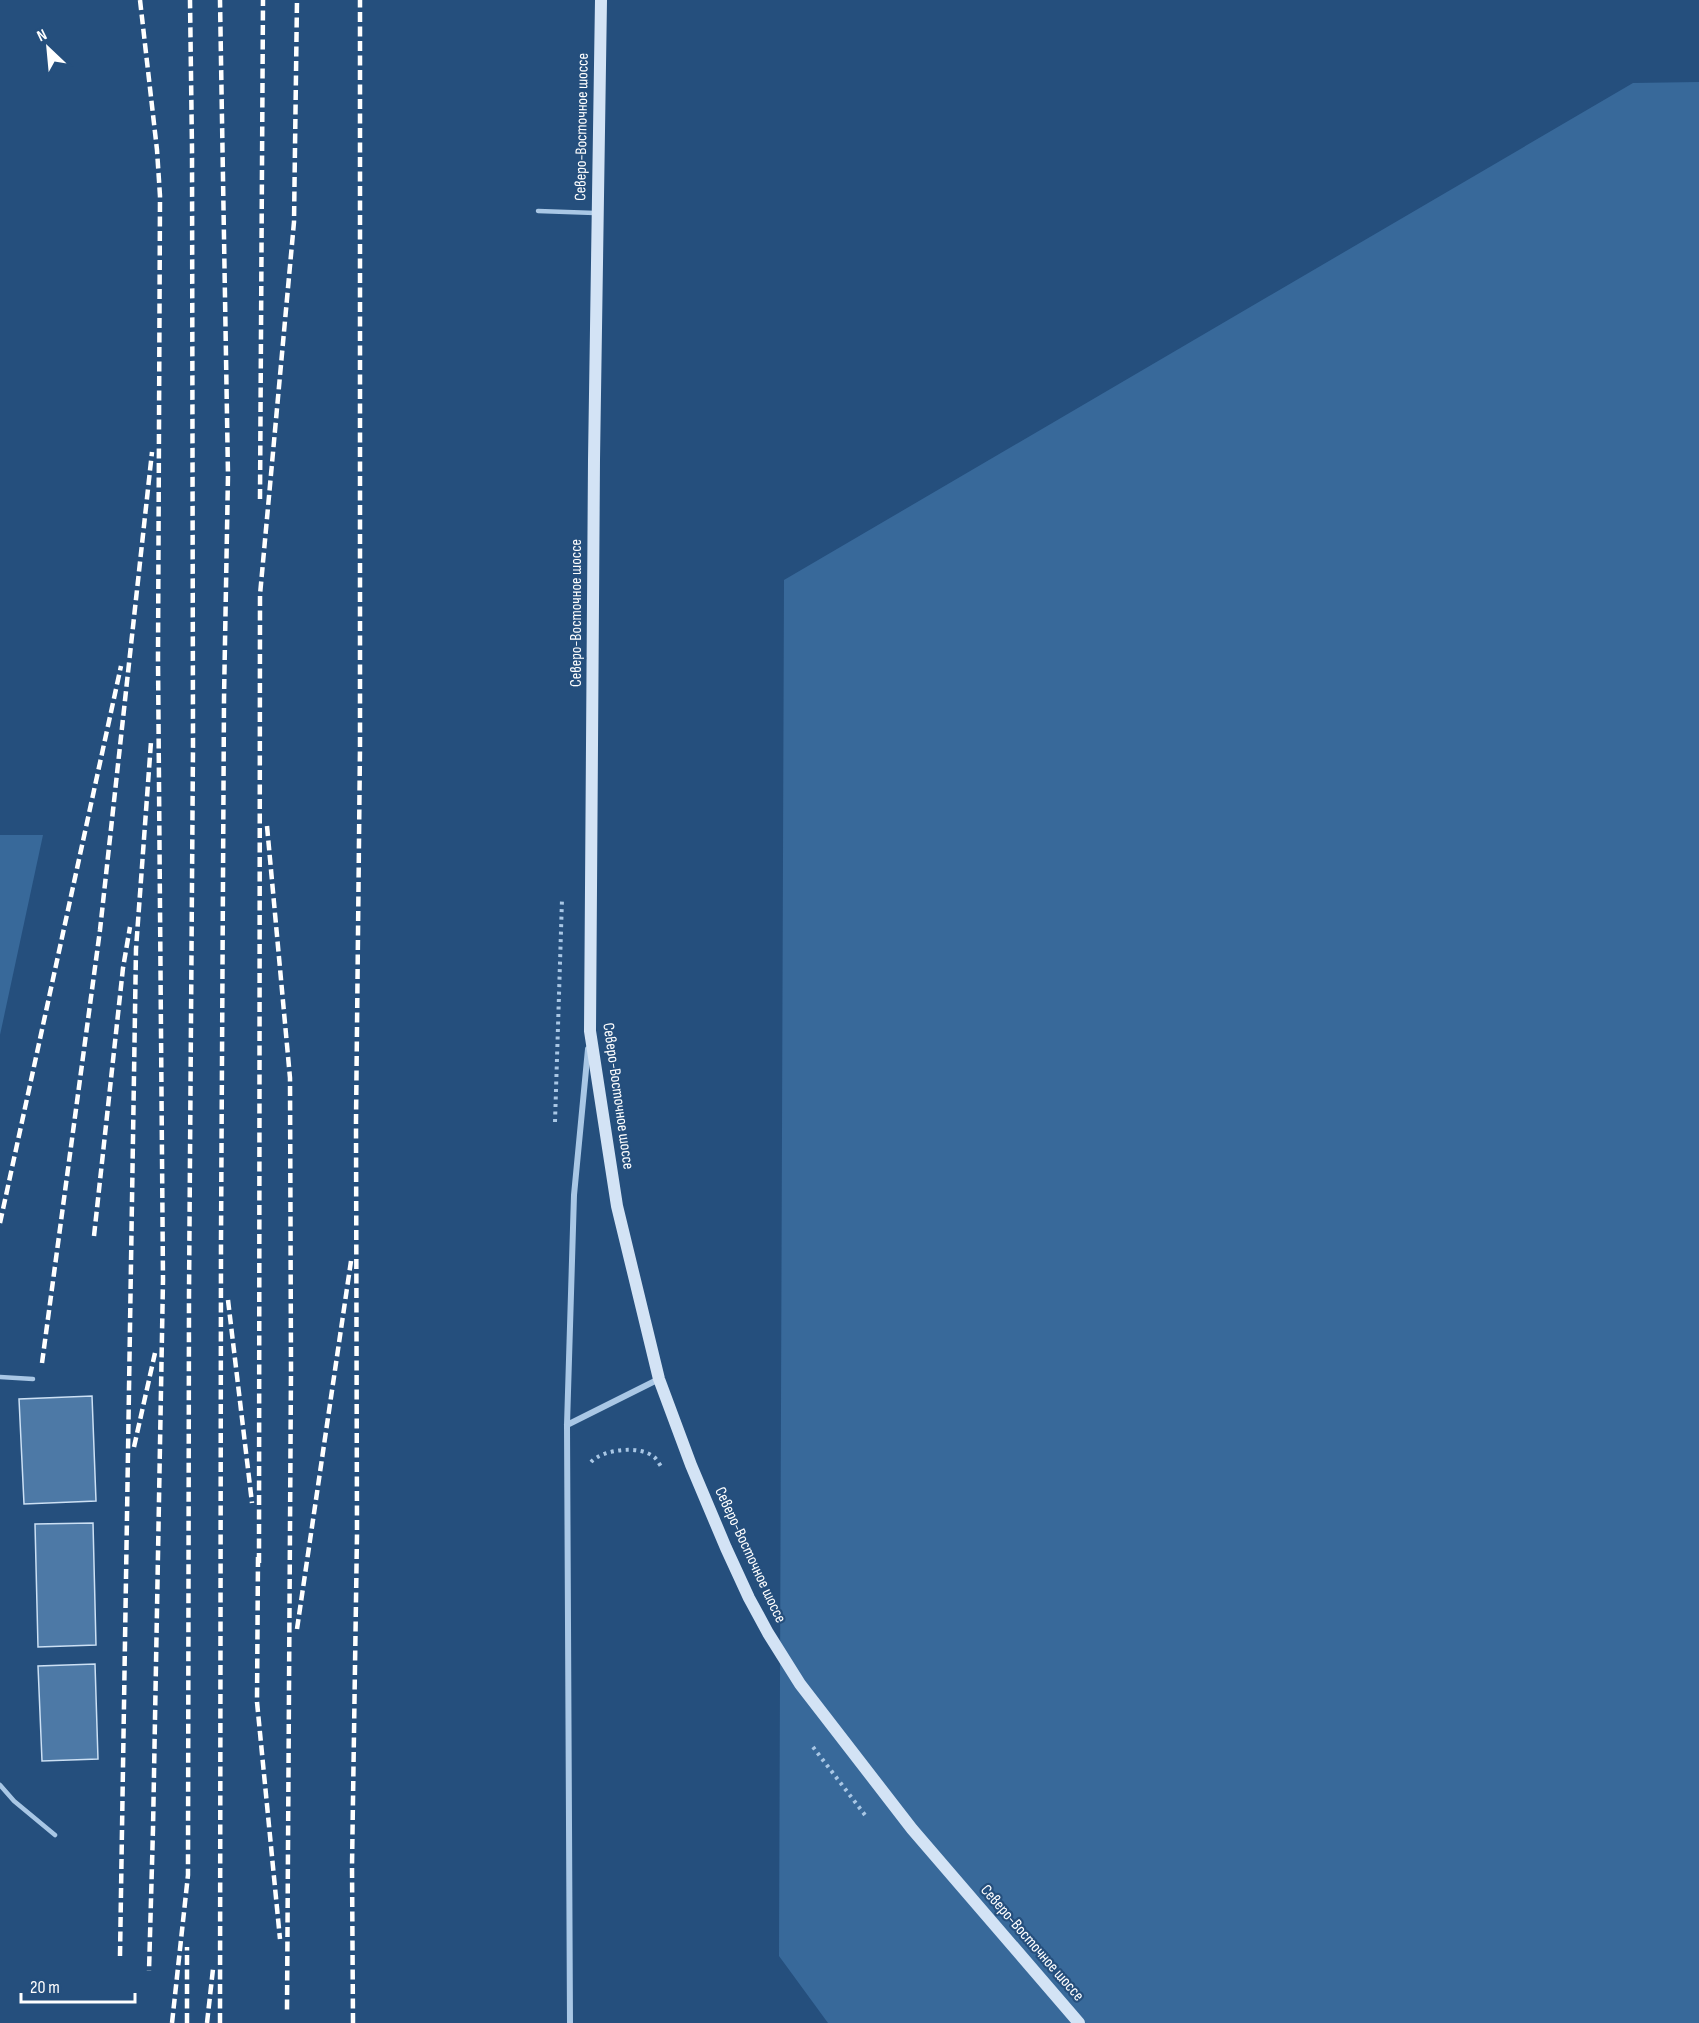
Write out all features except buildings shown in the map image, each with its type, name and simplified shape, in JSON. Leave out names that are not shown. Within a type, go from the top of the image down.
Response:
[{"type":"street","name":"Северо-Восточное шоссе","points":[[601,0],[594,472],[590,1030],[617,1206],[659,1380],[691,1465],[749,1598],[800,1684],[912,1829],[1079,2023]]},
{"type":"street","points":[[570,2023],[567,1425],[574,1195],[590,1030]]},
{"type":"street","points":[[567,1425],[659,1380]]},
{"type":"lane","points":[[538,211],[597,213]]},
{"type":"lane","points":[[0,1377],[33,1379]]},
{"type":"lane","points":[[0,1785],[14,1801],[55,1835]]},
{"type":"shaded area","points":[[1699,82],[1699,2023],[828,2023],[779,1956],[784,580],[1633,83]]},
{"type":"shaded area","points":[[0,835],[43,835],[0,1035]]},
{"type":"railway","points":[[140,0],[160,196],[158,659],[163,1280],[149,1971]]},
{"type":"railway","points":[[172,2023],[188,1875],[193,746],[190,0]]},
{"type":"railway","points":[[220,0],[228,475],[224,698],[221,1240],[220,2023]]},
{"type":"railway","points":[[260,499],[263,0]]},
{"type":"railway","points":[[259,1563],[260,595],[294,222],[297,0]]},
{"type":"railway","points":[[353,2023],[352,1866],[357,1534],[356,1121],[360,747],[360,0]]},
{"type":"railway","points":[[42,1363],[100,930],[152,452]]},
{"type":"railway","points":[[0,1223],[121,666]]},
{"type":"railway","points":[[120,1956],[136,949],[151,742]]},
{"type":"railway","points":[[267,826],[290,1078],[291,1368],[287,2010]]},
{"type":"railway","points":[[94,1236],[123,968],[130,927]]},
{"type":"railway","points":[[297,1629],[351,1261]]},
{"type":"railway","points":[[228,1300],[252,1503]]},
{"type":"railway","points":[[134,1447],[155,1353]]},
{"type":"railway","points":[[258,1557],[257,1702],[280,1939]]},
{"type":"railway","points":[[187,1947],[187,2023]]},
{"type":"railway","points":[[207,2023],[213,1969]]}]
